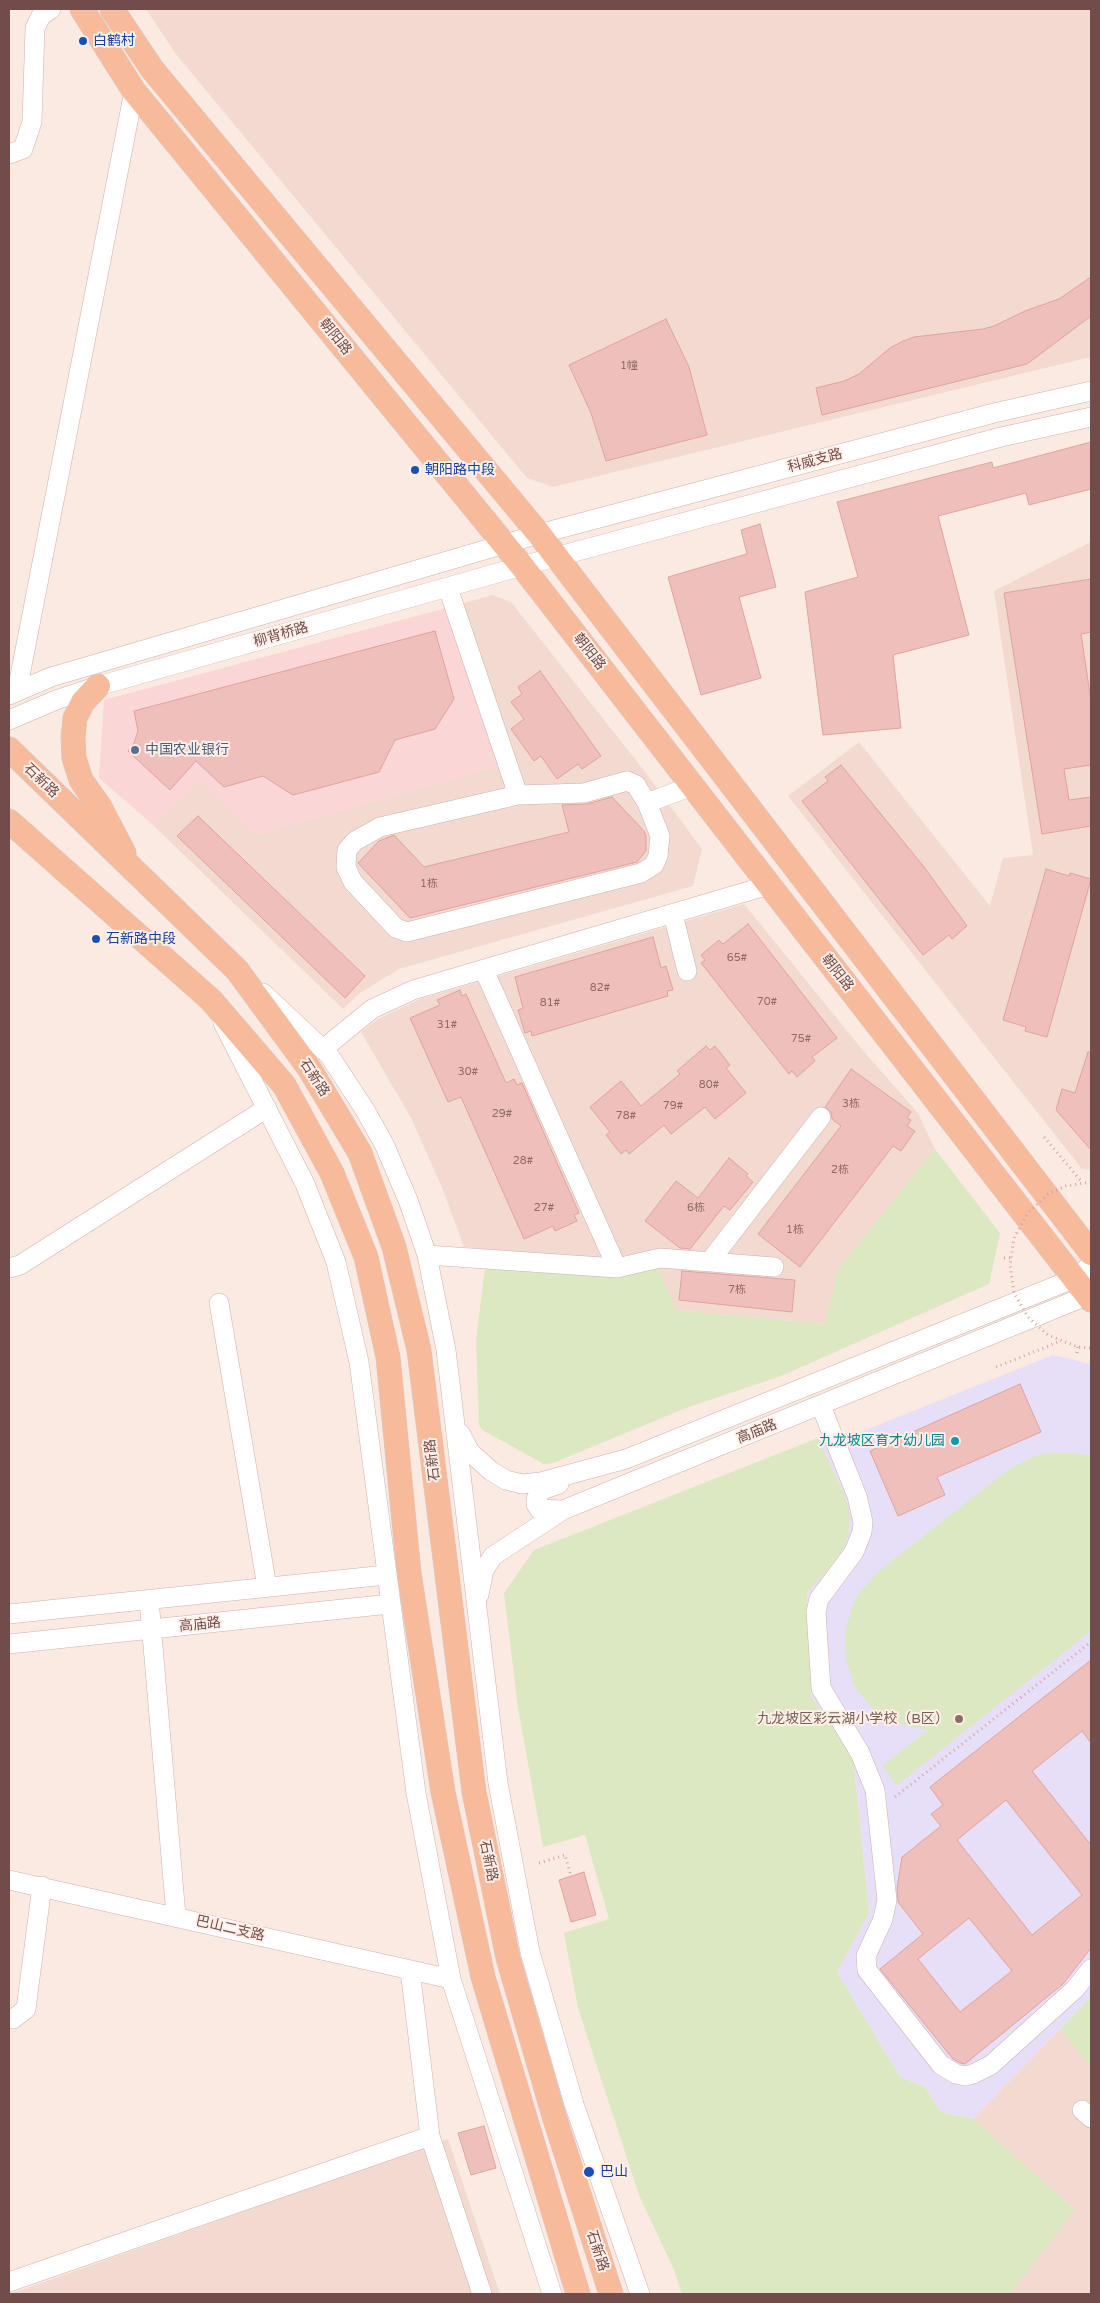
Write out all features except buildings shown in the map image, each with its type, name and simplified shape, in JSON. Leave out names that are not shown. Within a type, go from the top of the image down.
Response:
[{"type":"main road","name":"朝阳路","points":[[82,9],[134,91],[522,566],[769,885],[1087,1287]]},
{"type":"main road","points":[[112,9],[152,70],[539,534],[1091,1253]]},
{"type":"main road","points":[[98,686],[83,702],[75,718],[73,737],[74,758],[81,780],[100,807],[133,870]]},
{"type":"main road","name":"石新路","points":[[9,750],[237,970],[309,1068],[360,1153],[394,1246],[420,1350],[476,1801],[508,1958],[554,2116],[611,2294]]},
{"type":"main road","name":"石新路","points":[[9,820],[211,1000],[284,1085],[332,1173],[366,1257],[388,1357],[409,1573],[443,1792],[483,1977],[578,2294]]},
{"type":"main road","points":[[1059,1211],[1091,1222]]},
{"type":"street","points":[[9,154],[23,150],[32,122],[35,28],[41,16],[51,9]]},
{"type":"street","points":[[13,693],[134,91]]},
{"type":"street","name":"科威支路","points":[[539,534],[994,413],[1091,391]]},
{"type":"street","name":"科威支路","points":[[556,557],[1001,437],[1091,417]]},
{"type":"street","name":"柳背桥路","points":[[13,693],[92,665],[505,546],[539,534]]},
{"type":"street","name":"柳背桥路","points":[[9,720],[56,700],[98,686],[556,557]]},
{"type":"street","points":[[448,588],[518,796]]},
{"type":"street","points":[[627,781],[636,786],[647,803],[660,836],[658,856],[648,870],[412,931],[402,931],[396,928],[348,874],[345,859],[347,850],[368,832],[380,827],[518,796],[584,793],[627,781]]},
{"type":"street","points":[[647,803],[692,786]]},
{"type":"street","points":[[323,1048],[354,1022],[386,1002],[413,990],[769,885]]},
{"type":"street","points":[[673,914],[687,971]]},
{"type":"street","points":[[237,970],[323,1048],[365,1110],[384,1144],[408,1200],[427,1255],[443,1331],[455,1422],[476,1621],[498,1783],[530,1952],[574,2104],[640,2294]]},
{"type":"street","points":[[484,970],[617,1268]]},
{"type":"street","points":[[211,1000],[305,1184],[336,1262],[359,1362],[416,1793],[451,1979],[552,2294]]},
{"type":"street","points":[[9,1268],[20,1265],[267,1108]]},
{"type":"street","points":[[710,1261],[821,1117]]},
{"type":"street","points":[[427,1255],[617,1268],[660,1258],[774,1267]]},
{"type":"street","name":"高庙路","points":[[476,1621],[480,1583],[484,1570],[493,1556],[563,1510],[821,1406],[1087,1287]]},
{"type":"street","name":"高庙路","points":[[455,1422],[470,1452],[480,1462],[506,1480],[522,1484],[541,1482],[626,1459],[1087,1287]]},
{"type":"street","points":[[219,1304],[267,1587]]},
{"type":"street","points":[[821,1406],[857,1496],[863,1522],[862,1532],[854,1552],[816,1606],[818,1678],[823,1694],[867,1766],[875,1790],[887,1900],[883,1919],[866,1956],[867,1970],[941,2065],[948,2071],[965,2076],[991,2065],[1075,1989],[1091,1969]]},
{"type":"street","points":[[563,1510],[539,1509],[536,1499],[542,1490],[626,1459]]},
{"type":"street","points":[[9,1614],[386,1575]]},
{"type":"street","points":[[149,1599],[176,1916]]},
{"type":"street","name":"高庙路","points":[[9,1644],[390,1604]]},
{"type":"street","name":"巴山二支路","points":[[9,1880],[451,1979]]},
{"type":"street","points":[[9,2018],[13,2019],[26,2009],[42,1886]]},
{"type":"street","points":[[410,1970],[430,2136],[482,2294]]},
{"type":"street","points":[[9,2282],[430,2136]]},
{"type":"path","points":[[1044,1137],[1082,1182]]},
{"type":"path","points":[[1091,1182],[1082,1182],[1048,1194],[1028,1213],[1014,1238],[1010,1265],[1014,1293],[1028,1317],[1048,1335],[1060,1341],[1078,1347],[1091,1348]]},
{"type":"path","points":[[1004,1258],[1011,1258]]},
{"type":"path","points":[[996,1367],[1060,1341]]},
{"type":"path","points":[[1077,1353],[1078,1347]]},
{"type":"path","points":[[877,1812],[1091,1642]]},
{"type":"path","points":[[539,1863],[565,1855],[572,1876]]},
{"type":"shaded area","points":[[146,9],[1091,9],[1091,357],[553,487],[527,478],[175,53]]},
{"type":"shaded area","points":[[1091,542],[1091,1170],[1082,1169],[788,796],[859,742],[990,906],[1003,858],[1033,855],[994,591]]},
{"type":"shaded area","points":[[493,595],[511,602],[642,768],[702,849],[693,886],[399,969],[360,993],[343,1009],[154,826],[198,782],[446,608]]},
{"type":"shaded area","points":[[446,608],[499,767],[256,836],[198,782],[154,826],[99,778],[104,700]]},
{"type":"shaded area","points":[[744,904],[865,1053],[918,1113],[935,1149],[838,1270],[825,1324],[676,1310],[606,1261],[464,1247],[443,1190],[411,1118],[361,1032],[378,1019],[420,999]]},
{"type":"shaded area","name":"九龙坡区彩云湖小学校（B区）","points":[[1053,1355],[1091,1364],[1091,1997],[973,2119],[941,2112],[925,2087],[900,2077],[837,1972],[869,1913],[854,1765],[844,1740],[811,1697],[807,1593],[834,1562],[845,1496],[818,1438],[858,1433]]},
{"type":"shaded area","points":[[1060,2029],[1091,2066],[1091,2294],[1010,2294],[1075,2210],[973,2119]]},
{"type":"shaded area","points":[[448,2139],[500,2294],[10,2294]]},
{"type":"green space","points":[[935,1149],[1000,1233],[989,1284],[781,1376],[686,1408],[553,1463],[544,1464],[482,1430],[479,1425],[476,1341],[485,1267],[656,1263],[676,1310],[825,1324],[838,1270]]},
{"type":"green space","points":[[818,1438],[845,1496],[850,1514],[849,1531],[845,1545],[834,1562],[807,1593],[811,1697],[844,1740],[854,1765],[869,1913],[837,1972],[900,2077],[925,2087],[941,2112],[973,2119],[1075,2210],[1010,2294],[682,2294],[674,2270],[639,2195],[578,2008],[564,1933],[609,1919],[585,1835],[543,1847],[518,1708],[504,1593],[534,1550]]},
{"type":"green space","points":[[1048,1453],[1077,1453],[1091,1456],[1091,1631],[897,1785],[882,1766],[928,1730],[910,1727],[885,1717],[873,1709],[855,1687],[846,1660],[845,1646],[845,1632],[853,1604],[860,1592],[879,1571],[1009,1469],[1034,1456]]},
{"type":"green space","points":[[1091,1997],[1091,2066],[1060,2029]]},
{"type":"place","name":"白鹤村","points":[[83,41]]},
{"type":"place","name":"朝阳路中段","points":[[415,470]]},
{"type":"place","name":"中国农业银行","points":[[135,750]]},
{"type":"place","name":"石新路中段","points":[[96,939]]},
{"type":"place","name":"九龙坡区育才幼儿园","points":[[955,1441]]},
{"type":"place","name":"九龙坡区彩云湖小学校（B区）","points":[[959,1719]]},
{"type":"place","name":"巴山","points":[[589,2172]]}]
